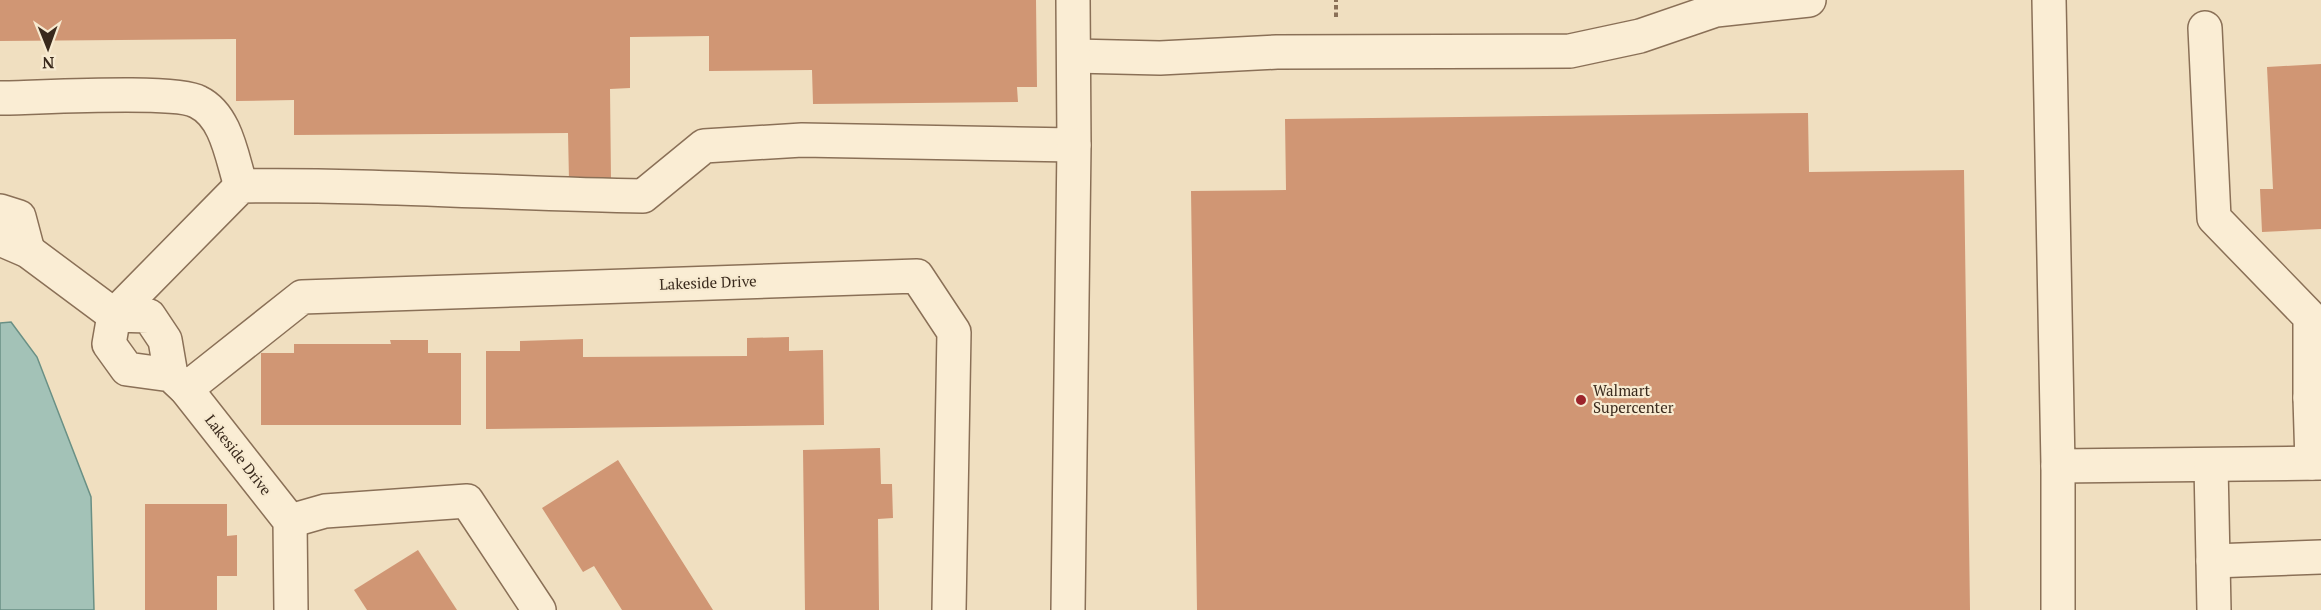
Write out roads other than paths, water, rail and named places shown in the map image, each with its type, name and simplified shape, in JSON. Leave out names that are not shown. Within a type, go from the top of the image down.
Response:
[{"type":"street","points":[[1068,610],[1074,145],[1073,0]]},
{"type":"street","points":[[1074,56],[1160,58],[1277,52],[1570,51],[1640,36],[1716,10],[1809,0]]},
{"type":"street","points":[[2049,0],[2058,466],[2058,610]]},
{"type":"street","points":[[2058,466],[2317,463],[2316,398],[2310,317],[2214,218],[2205,28]]},
{"type":"street","points":[[0,98],[168,96],[198,101],[220,123],[241,186]]},
{"type":"street","points":[[179,382],[127,369],[109,344],[114,315],[241,186],[319,185],[514,194],[644,196],[704,146],[802,140],[1074,145]]},
{"type":"street","points":[[0,210],[19,217],[14,245],[114,315]]},
{"type":"street","name":"Lakeside Drive","points":[[179,382],[302,297],[917,276],[954,332],[949,610]]},
{"type":"street","name":"Lakeside Drive","points":[[114,315],[148,316],[165,340],[179,382],[290,521]]},
{"type":"street","points":[[2211,465],[2214,610]]},
{"type":"street","points":[[291,610],[290,521],[326,511],[467,501],[539,610]]},
{"type":"street","points":[[2213,561],[2321,557]]},
{"type":"water","points":[[11,322],[37,357],[91,497],[94,610],[0,610],[0,323]]},
{"type":"place","name":"Walmart Supercenter","points":[[1581,400]]}]
